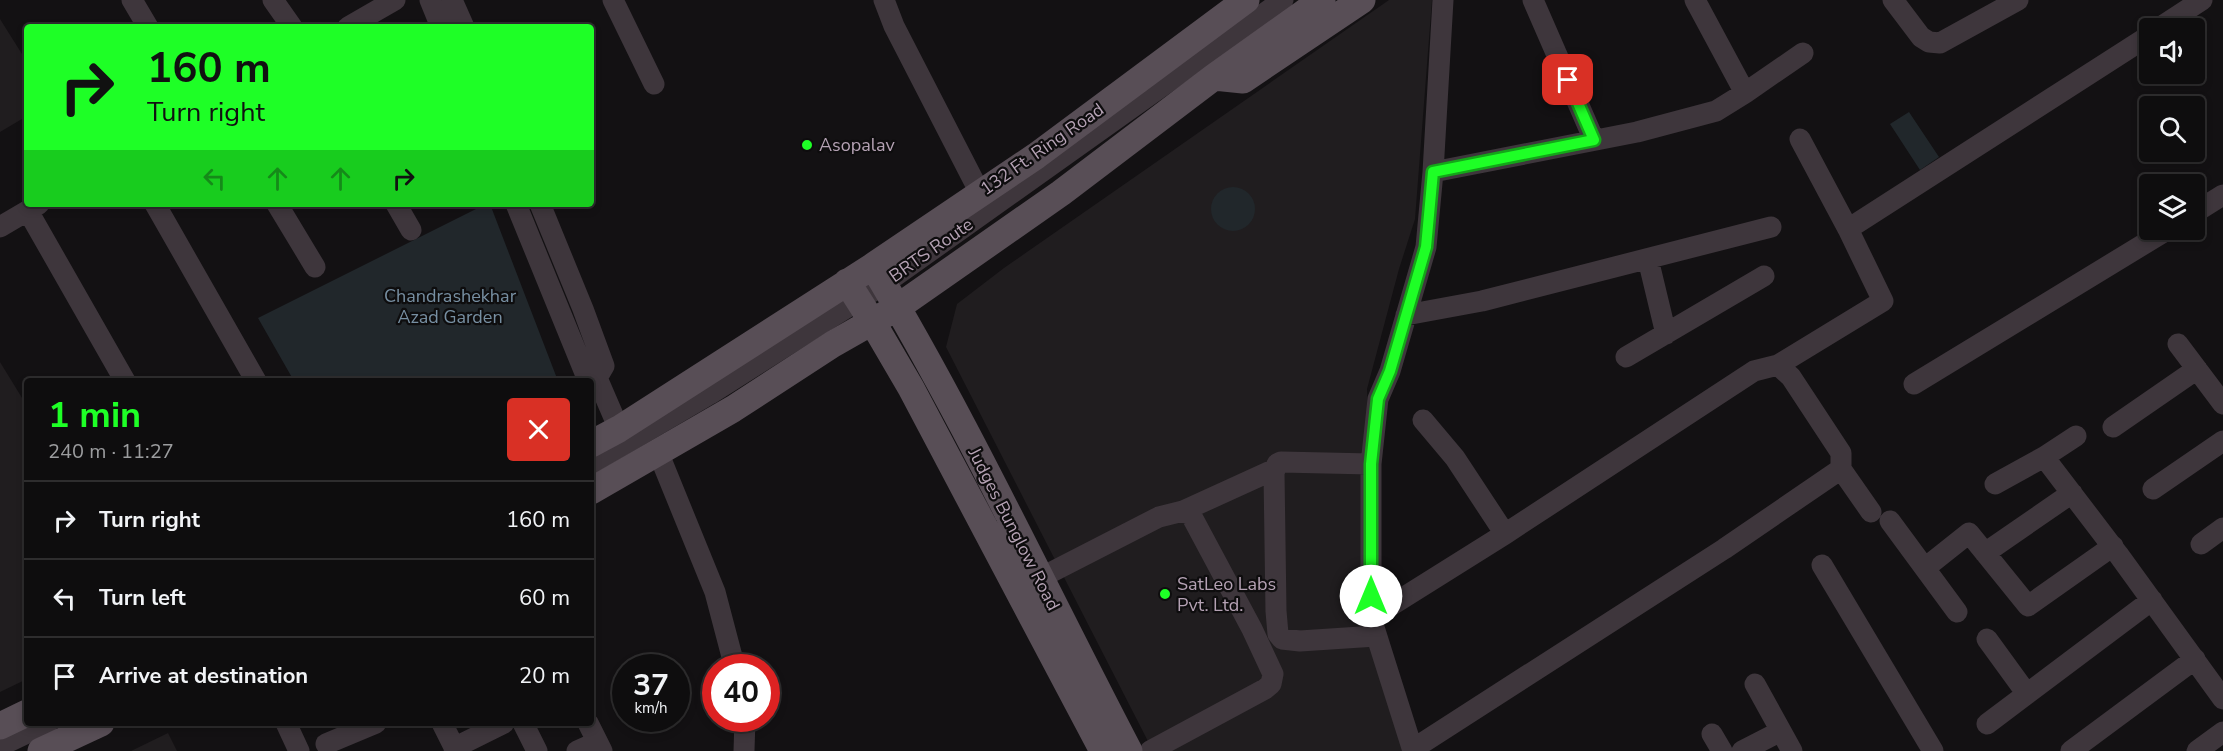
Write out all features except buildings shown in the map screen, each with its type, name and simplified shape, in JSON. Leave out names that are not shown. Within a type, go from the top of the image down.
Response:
[{"type":"main road","points":[[594,488],[733,408],[833,344],[898,307],[1062,194],[1214,76],[1322,0]]},
{"type":"main road","points":[[1214,76],[1243,80],[1362,0]]},
{"type":"main road","name":"132 Ft. Ring Road","points":[[853,291],[878,275],[980,193],[1036,156],[1227,10]]},
{"type":"main road","name":"Judges Bunglow Road","points":[[878,275],[898,307],[1129,751]]},
{"type":"main road","name":"Judges Bunglow Road","points":[[853,291],[911,388],[1102,751]]},
{"type":"main road","points":[[594,456],[619,429],[853,291]]},
{"type":"main road","points":[[0,726],[24,714]]},
{"type":"main road","points":[[41,751],[95,726]]},
{"type":"street","points":[[132,0],[146,24]]},
{"type":"street","points":[[273,0],[290,24]]},
{"type":"street","points":[[353,24],[395,0]]},
{"type":"street","points":[[429,0],[440,24]]},
{"type":"street","points":[[452,0],[463,24]]},
{"type":"street","points":[[613,0],[654,84]]},
{"type":"street","points":[[884,0],[894,26],[980,193]]},
{"type":"street","name":"BRTS Route","points":[[878,275],[1282,0]]},
{"type":"street","points":[[1443,0],[1433,172],[1426,247],[1390,371],[1378,399],[1371,464],[1374,627],[1413,750],[1724,549],[1841,469]]},
{"type":"street","points":[[1533,0],[1594,140]]},
{"type":"street","points":[[1695,0],[1745,93]]},
{"type":"street","points":[[1893,0],[1921,37],[1929,42],[1940,43],[2018,0]]},
{"type":"street","points":[[2174,18],[2202,0]]},
{"type":"street","points":[[1848,229],[2139,42]]},
{"type":"street","points":[[1433,172],[1637,132],[1716,111],[1803,54]]},
{"type":"street","points":[[1268,639],[1300,641],[1374,627],[1505,534],[1754,371],[1778,365],[1883,301],[1800,139]]},
{"type":"street","points":[[2205,206],[2223,195]]},
{"type":"street","points":[[0,227],[34,207],[123,378]]},
{"type":"street","points":[[157,207],[254,378]]},
{"type":"street","points":[[279,207],[315,267]]},
{"type":"street","points":[[398,207],[411,230]]},
{"type":"street","points":[[517,207],[585,373],[597,378],[619,429]]},
{"type":"street","points":[[541,207],[604,366],[597,378]]},
{"type":"street","points":[[1406,315],[1482,301],[1771,227]]},
{"type":"street","points":[[1914,384],[2151,240]]},
{"type":"street","points":[[1648,258],[1665,334]]},
{"type":"street","points":[[1626,357],[1764,276]]},
{"type":"street","points":[[594,457],[710,394],[853,291]]},
{"type":"street","points":[[2178,344],[2223,404]]},
{"type":"street","points":[[1778,365],[1791,377],[1841,453],[1841,469],[1870,512]]},
{"type":"street","points":[[2113,427],[2197,369]]},
{"type":"street","points":[[1423,420],[1455,458],[1505,534]]},
{"type":"street","points":[[1995,484],[2076,436]]},
{"type":"street","points":[[2153,489],[2223,441]]},
{"type":"street","points":[[658,452],[716,592],[732,654]]},
{"type":"street","points":[[2044,457],[2113,546],[2223,699]]},
{"type":"street","points":[[1150,751],[1271,684],[1273,674],[1268,639],[1277,464],[1281,462],[1371,464]]},
{"type":"street","points":[[1040,578],[1159,517],[1183,511],[1275,469]]},
{"type":"street","points":[[1985,553],[2072,493]]},
{"type":"street","points":[[1183,511],[1191,515],[1268,639]]},
{"type":"street","points":[[1890,521],[1957,612]]},
{"type":"street","points":[[2201,544],[2223,528]]},
{"type":"street","points":[[1925,568],[1969,533],[2028,606],[2113,546]]},
{"type":"street","points":[[1822,565],[1934,751]]},
{"type":"street","points":[[1987,724],[2152,600]]},
{"type":"street","points":[[1987,639],[2027,694]]},
{"type":"street","points":[[2071,751],[2195,659]]},
{"type":"street","points":[[1755,684],[1792,751]]},
{"type":"street","points":[[0,746],[42,726]]},
{"type":"street","points":[[287,726],[299,751]]},
{"type":"street","points":[[326,744],[369,726]]},
{"type":"street","points":[[444,726],[455,749],[498,726]]},
{"type":"street","points":[[524,726],[537,751]]},
{"type":"street","points":[[1742,751],[1781,731]]},
{"type":"street","points":[[744,732],[744,751]]},
{"type":"street","points":[[2197,751],[2223,732]]},
{"type":"street","points":[[577,751],[596,739]]},
{"type":"shaded area","points":[[1389,0],[1432,0],[1415,219],[1399,269],[1367,389],[1375,631],[1408,751],[1153,751],[946,347],[957,304],[1004,268]]},
{"type":"shaded area","points":[[0,19],[24,57],[24,118],[0,132]]},
{"type":"shaded area","points":[[0,362],[24,401],[24,680],[0,692]]},
{"type":"shaded area","points":[[168,733],[177,751],[131,751]]},
{"type":"green space","points":[[1909,112],[1939,157],[1920,170],[1890,124]]},
{"type":"green space","points":[[1233,187],[1248,194],[1255,209],[1248,224],[1233,231],[1218,224],[1211,209],[1218,194]]},
{"type":"green space","name":"Chandrashekhar Azad Garden","points":[[480,207],[491,207],[557,378],[292,378],[258,318]]},
{"type":"place","name":"Asopalav","points":[[807,145]]},
{"type":"place","name":"SatLeo Labs Pvt. Ltd.","points":[[1165,594]]},
{"type":"route","points":[[1371,596],[1371,464],[1378,399],[1390,371],[1426,247],[1433,172],[1594,140],[1568,80]]}]
